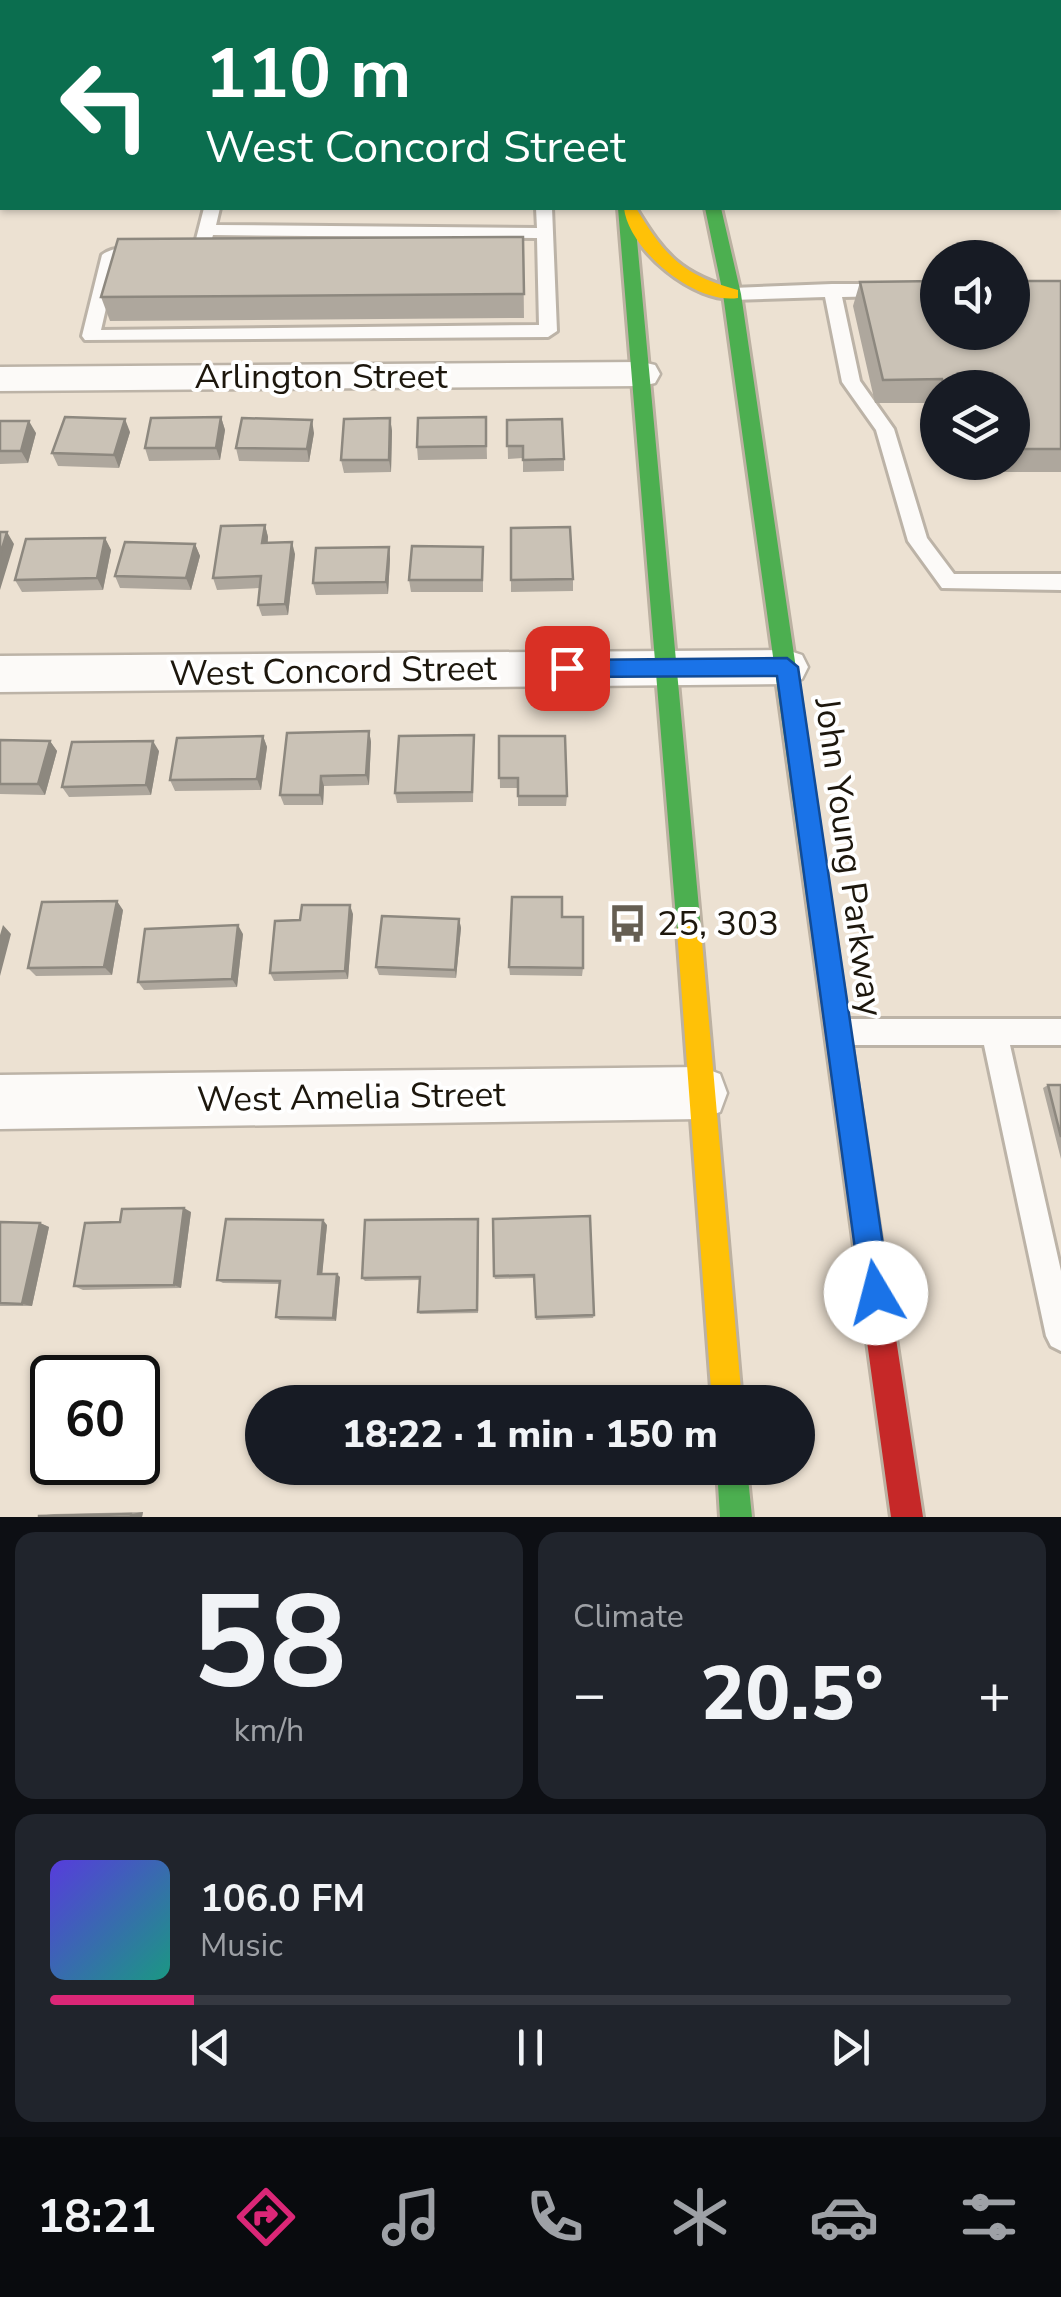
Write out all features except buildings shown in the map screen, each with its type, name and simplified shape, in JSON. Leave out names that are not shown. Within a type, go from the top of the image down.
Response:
[{"type":"main road","points":[[627,210],[726,1385]]},
{"type":"main road","points":[[628,210],[652,253],[673,275],[700,288],[732,294]]},
{"type":"main road","name":"John Young Parkway","points":[[714,210],[732,294],[787,667],[907,1517]]},
{"type":"main road","points":[[733,1485],[736,1517]]},
{"type":"street","name":"Arlington Street","points":[[0,379],[642,374]]},
{"type":"street","name":"West Concord Street","points":[[0,674],[787,667]]},
{"type":"street","name":"West Amelia Street","points":[[0,1102],[701,1093]]},
{"type":"lane","points":[[211,210],[201,252],[110,254],[91,336],[548,331],[544,210]]},
{"type":"lane","points":[[206,230],[545,232]]},
{"type":"lane","points":[[732,294],[920,289]]},
{"type":"lane","points":[[832,290],[851,382],[884,429],[918,541],[950,582],[1061,582]]},
{"type":"lane","points":[[994,1031],[1061,1336]]},
{"type":"lane","points":[[838,1032],[1061,1032]]},
{"type":"traffic: fast","points":[[626,210],[689,930]]},
{"type":"traffic: fast","points":[[713,210],[732,294],[828,968]]},
{"type":"traffic: fast","points":[[733,1485],[736,1517]]},
{"type":"traffic: slow","points":[[630,210],[649,243],[670,266],[696,283],[732,294]]},
{"type":"traffic: slow","points":[[689,930],[726,1385]]},
{"type":"traffic: jam","points":[[828,968],[907,1517]]},
{"type":"place","name":"25, 303","points":[[627,923]]},
{"type":"route","points":[[567,668],[787,667],[876,1293]]}]
